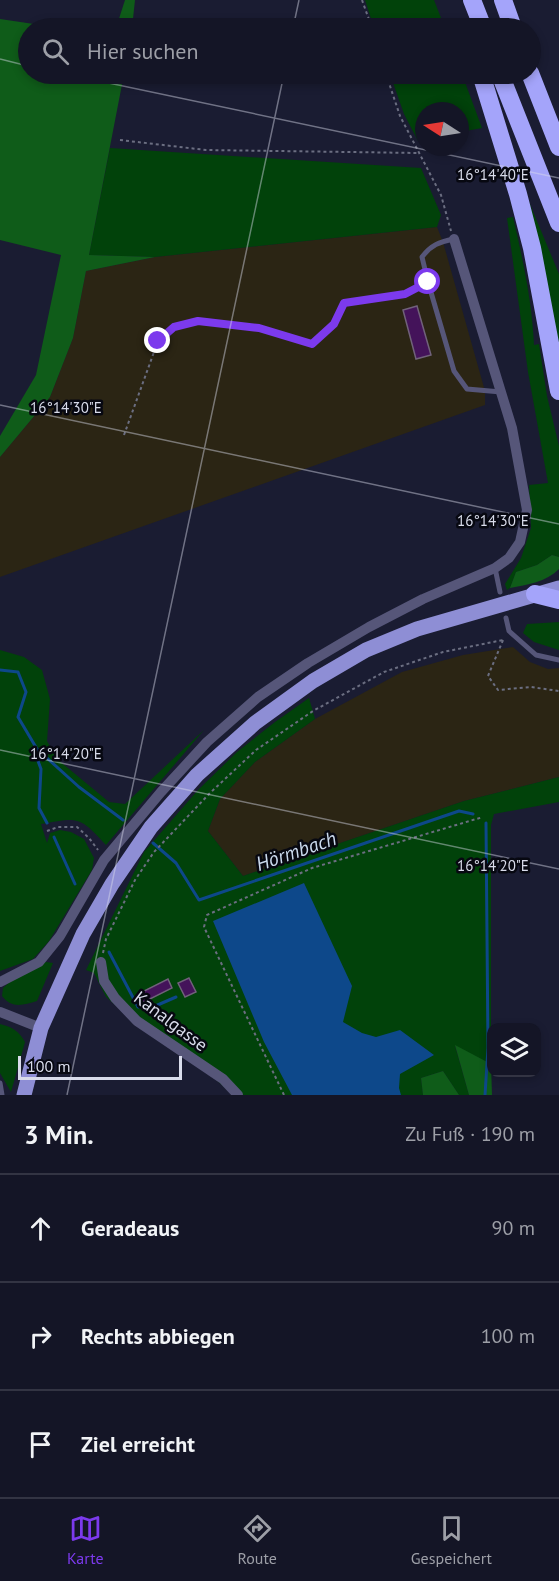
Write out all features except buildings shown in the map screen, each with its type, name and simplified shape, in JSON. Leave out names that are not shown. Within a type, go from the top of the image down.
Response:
[{"type":"highway","points":[[503,0],[509,18]]},
{"type":"highway","points":[[484,84],[532,248],[559,391]]},
{"type":"highway","points":[[504,84],[559,223]]},
{"type":"highway","points":[[535,84],[559,147]]},
{"type":"highway","points":[[536,594],[558,591]]},
{"type":"main road","points":[[24,1095],[41,1028],[83,934],[112,884],[151,827],[197,775],[247,730],[313,681],[366,650],[417,629],[536,594]]},
{"type":"street","points":[[0,982],[39,962],[60,936],[104,860],[207,742],[258,697],[308,663],[369,627],[423,598],[495,568],[509,558],[520,542],[527,510],[512,428],[454,239]]},
{"type":"street","name":"Kanalgasse","points":[[101,962],[105,981],[115,998],[137,1021],[223,1079],[238,1095]]},
{"type":"street","points":[[0,1012],[41,1028]]},
{"type":"lane","points":[[454,239],[429,248],[422,257],[454,371],[467,389],[501,392]]},
{"type":"lane","points":[[495,568],[500,592]]},
{"type":"lane","points":[[506,618],[509,630],[536,655],[559,660]]},
{"type":"lane","points":[[0,1083],[2,1095]]},
{"type":"path","points":[[362,0],[368,18]]},
{"type":"path","points":[[389,84],[400,116],[415,145]]},
{"type":"path","points":[[120,140],[206,150],[415,153]]},
{"type":"path","points":[[421,156],[441,195],[454,239]]},
{"type":"path","points":[[124,435],[158,341],[174,327],[198,321],[259,328],[312,344],[334,324],[344,303],[405,294],[428,282]]},
{"type":"path","points":[[509,630],[488,676],[498,690],[531,687],[559,690]]},
{"type":"path","points":[[101,962],[106,939],[135,880],[154,852],[210,793],[256,750],[313,711],[384,672],[443,652],[503,640]]},
{"type":"path","points":[[284,1095],[204,927],[207,915],[312,868],[483,817]]},
{"type":"path","points":[[46,831],[58,827],[77,827],[89,838],[104,860]]},
{"type":"shaded area","points":[[437,227],[485,391],[485,405],[0,577],[0,457],[50,397],[73,338],[86,271],[155,257]]},
{"type":"shaded area","points":[[513,647],[530,662],[548,669],[559,668],[559,777],[464,801],[243,876],[208,831],[220,799],[255,762],[315,719],[402,672],[463,655]]},
{"type":"green space","points":[[125,0],[135,0],[133,18],[119,18]]},
{"type":"green space","points":[[365,0],[434,0],[441,18],[371,18]]},
{"type":"green space","points":[[0,19],[18,22],[18,84],[122,84],[89,255],[155,257],[86,271],[73,338],[50,397],[0,457],[0,436],[36,375],[61,255],[0,240]]},
{"type":"green space","points":[[394,84],[466,84],[482,128],[469,130],[469,102],[415,102],[415,135],[404,114]]},
{"type":"green space","points":[[110,148],[421,168],[441,215],[437,227],[155,257],[89,255]]},
{"type":"green space","points":[[527,197],[559,274],[559,357]]},
{"type":"green space","points":[[513,217],[524,265],[534,345],[539,344],[547,396],[559,446],[559,557],[552,555],[537,565],[516,572],[507,590],[505,584],[521,558],[531,528],[529,485],[548,483],[528,372],[507,218]]},
{"type":"green space","points":[[552,555],[559,557],[559,569],[554,573],[536,582],[510,588],[516,572],[537,565]]},
{"type":"green space","points":[[559,622],[559,650],[534,642],[523,633],[527,624]]},
{"type":"green space","points":[[0,650],[24,657],[42,670],[50,699],[47,741],[57,759],[109,802],[125,804],[204,730],[106,845],[90,828],[78,821],[63,820],[41,824],[47,843],[50,833],[60,830],[71,832],[84,839],[94,858],[92,870],[49,941],[33,959],[0,971]]},
{"type":"green space","points":[[309,698],[315,719],[255,762],[220,799],[208,831],[243,876],[464,801],[559,777],[559,802],[494,814],[491,825],[491,1023],[487,1023],[487,1062],[455,1046],[469,1095],[459,1095],[443,1071],[421,1078],[423,1095],[233,1095],[214,1078],[146,1032],[106,997],[94,973],[86,970],[144,852],[198,790],[237,752]]},
{"type":"green space","points":[[46,962],[53,963],[37,1001],[22,1005],[14,1004],[2,996],[3,988],[13,979]]},
{"type":"green space","points":[[0,1024],[15,1030],[25,1042],[11,1092],[0,1073]]},
{"type":"green space","points":[[455,1045],[487,1062],[487,1077],[491,1077],[492,1095],[469,1095]]},
{"type":"green space","points":[[443,1071],[459,1095],[423,1095],[421,1078]]},
{"type":"water","points":[[304,883],[352,986],[343,1022],[362,1033],[376,1037],[400,1030],[434,1055],[400,1074],[401,1095],[292,1095],[264,1042],[213,921]]},
{"type":"waterway","name":"Hörmbach","points":[[0,670],[18,672],[26,692],[18,717],[37,749],[79,787],[123,820]]},
{"type":"waterway","points":[[37,749],[35,753],[41,769],[39,808],[47,823]]},
{"type":"waterway","name":"Hörmbach","points":[[153,843],[176,863],[199,900],[459,811],[473,814]]},
{"type":"waterway","name":"Hörmbach","points":[[485,1095],[488,1048],[486,823]]},
{"type":"waterway","points":[[54,837],[75,884]]},
{"type":"waterway","points":[[109,952],[138,1007],[153,1007],[176,997]]},
{"type":"route","points":[[158,341],[174,327],[198,321],[259,328],[312,344],[334,324],[344,303],[405,294],[428,282]]}]
